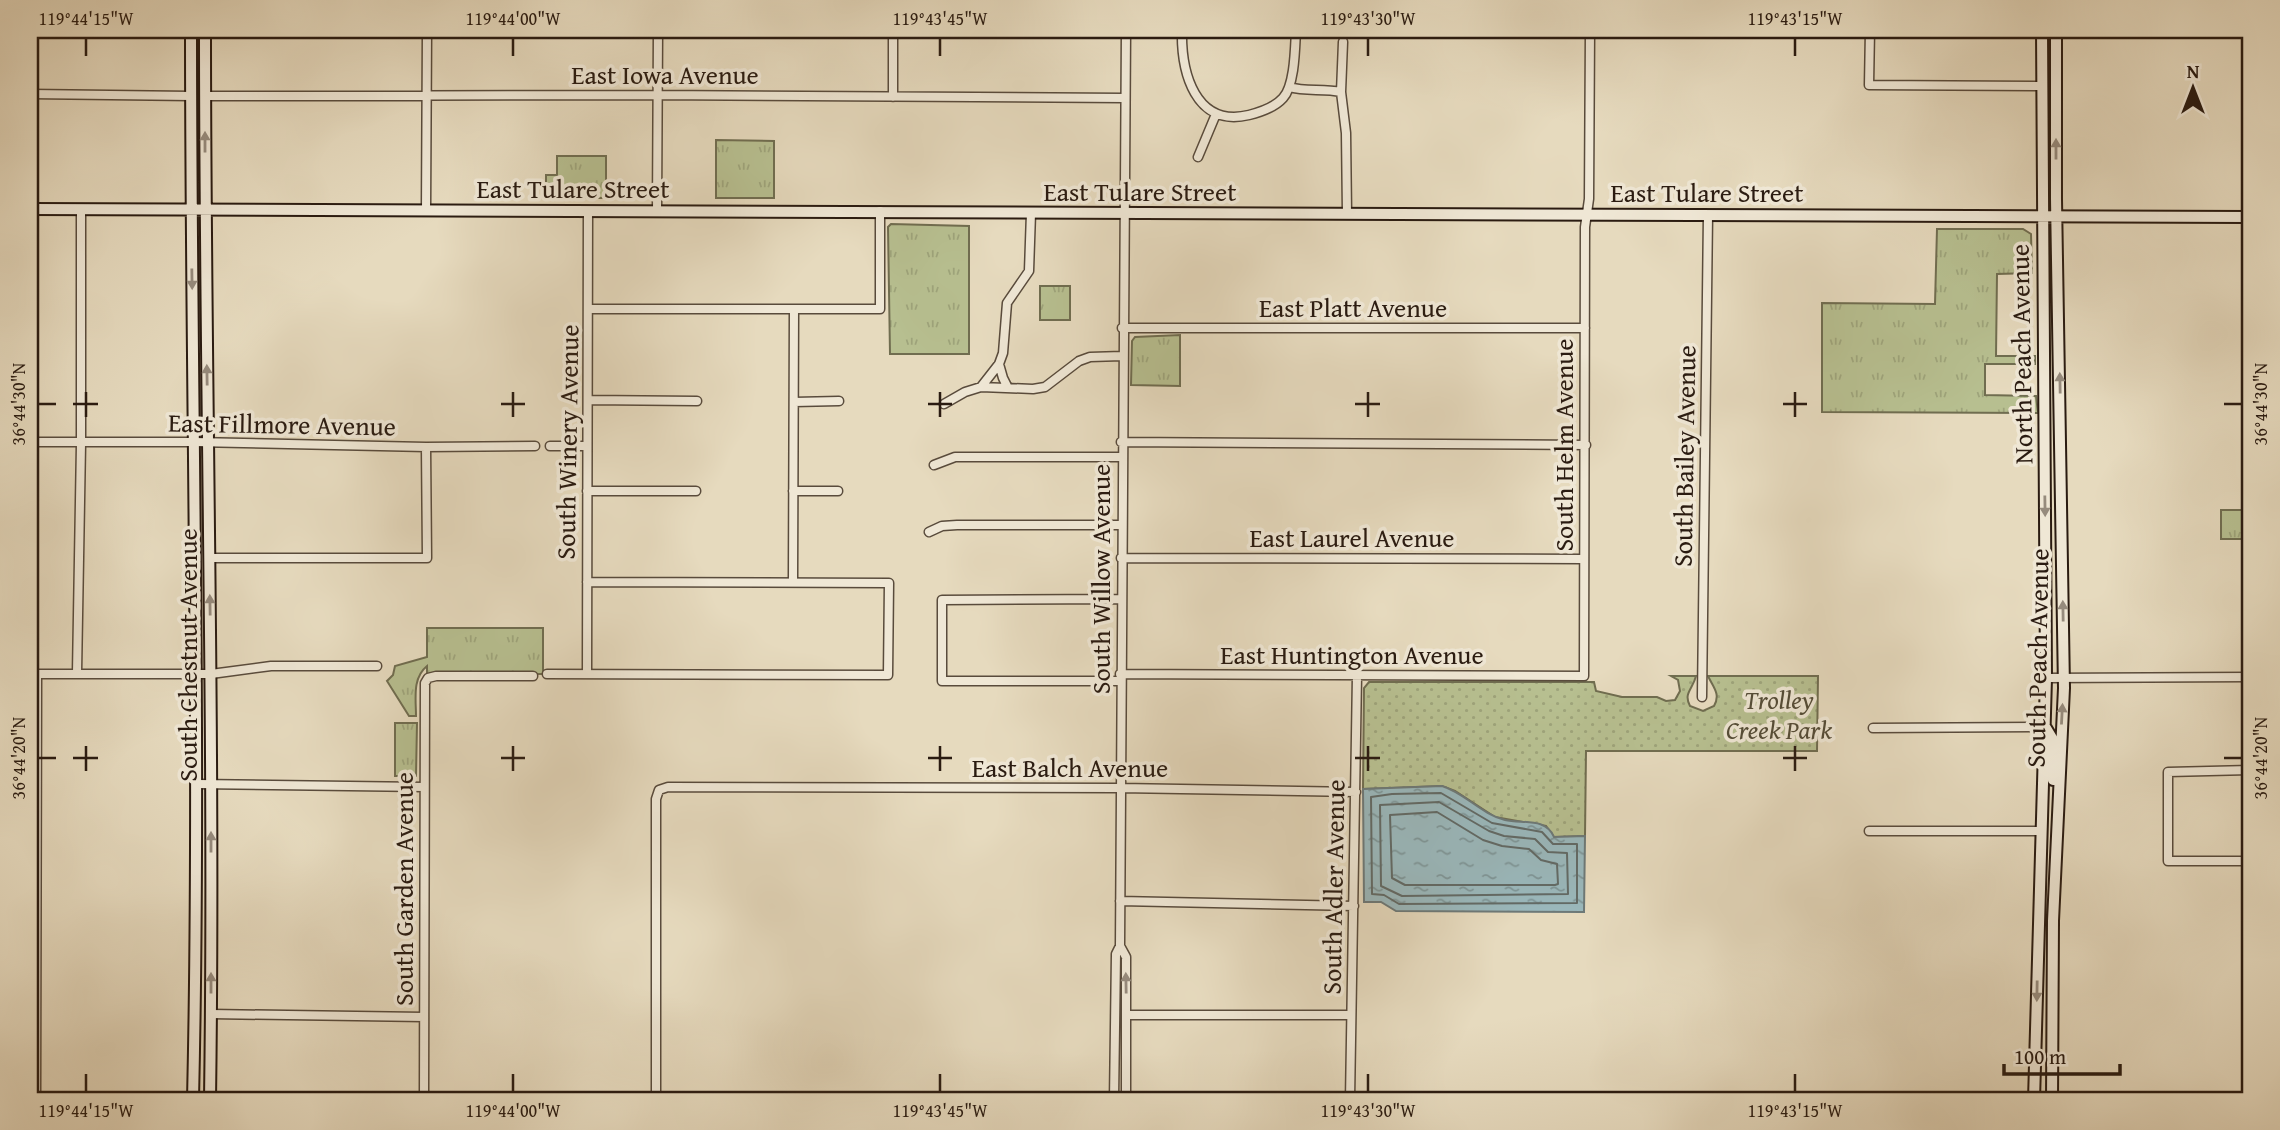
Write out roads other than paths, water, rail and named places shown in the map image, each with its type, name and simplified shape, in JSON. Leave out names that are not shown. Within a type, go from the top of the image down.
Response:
[{"type":"main road","points":[[205,30],[205,96]]},
{"type":"main road","name":"North Peach Avenue","points":[[2042,30],[2046,678]]},
{"type":"main road","name":"North Peach Avenue","points":[[2056,30],[2056,217]]},
{"type":"main road","points":[[191,34],[197,52],[198,91],[205,96]]},
{"type":"main road","name":"South Chestnut Avenue","points":[[191,34],[190,211],[197,674],[194,1100]]},
{"type":"main road","name":"South Chestnut Avenue","points":[[205,96],[211,674],[210,1100]]},
{"type":"main road","name":"East Tulare Street","points":[[30,209],[2250,217]]},
{"type":"main road","name":"South Peach Avenue","points":[[2052,1100],[2053,921],[2063,679],[2056,217]]},
{"type":"main road","name":"South Peach Avenue","points":[[2034,1100],[2046,678]]},
{"type":"main road","points":[[2045,727],[2052,738],[2052,774],[2057,807]]},
{"type":"main road","points":[[2042,831],[2048,839],[2047,887],[2053,921]]},
{"type":"main road","points":[[196,900],[211,900]]},
{"type":"main road","points":[[2039,906],[2046,921],[2046,964],[2052,972]]},
{"type":"street","points":[[426,210],[428,30]]},
{"type":"street","points":[[657,211],[658,30]]},
{"type":"street","points":[[893,30],[893,97]]},
{"type":"street","name":"South Willow Avenue","points":[[1114,1100],[1116,954],[1119,946],[1126,30]]},
{"type":"street","points":[[1182,30],[1186,75],[1200,102],[1216,114],[1238,118],[1262,112],[1284,98],[1289,87],[1296,30]]},
{"type":"street","name":"South Helm Avenue","points":[[1584,676],[1586,214],[1589,199],[1590,30]]},
{"type":"street","points":[[1870,30],[1869,85],[2041,86]]},
{"type":"street","points":[[1343,42],[1341,92],[1346,133],[1346,214]]},
{"type":"street","points":[[1289,87],[1305,91],[1328,89],[1341,92]]},
{"type":"street","points":[[30,94],[191,96]]},
{"type":"street","name":"East Iowa Avenue","points":[[205,96],[1125,98]]},
{"type":"street","points":[[1198,157],[1216,114]]},
{"type":"street","points":[[77,673],[81,209]]},
{"type":"street","name":"South Winery Avenue","points":[[587,674],[590,309],[588,211]]},
{"type":"street","points":[[590,309],[880,309],[880,211]]},
{"type":"street","points":[[981,387],[999,364],[1003,354],[1007,303],[1029,271],[1031,213]]},
{"type":"street","name":"South Bailey Avenue","points":[[1702,697],[1708,215]]},
{"type":"street","points":[[793,582],[794,309]]},
{"type":"street","name":"East Platt Avenue","points":[[1122,328],[1585,328]]},
{"type":"street","points":[[944,404],[965,391],[981,387],[1045,387],[1079,361],[1090,357],[1122,356]]},
{"type":"street","points":[[999,364],[1009,388]]},
{"type":"street","points":[[588,400],[697,401]]},
{"type":"street","points":[[793,402],[839,401]]},
{"type":"street","name":"East Fillmore Avenue","points":[[30,442],[535,446]]},
{"type":"street","points":[[1121,442],[1586,445]]},
{"type":"street","points":[[550,446],[587,446]]},
{"type":"street","points":[[209,558],[428,558],[426,447]]},
{"type":"street","points":[[934,465],[955,457],[1121,457]]},
{"type":"street","points":[[587,491],[696,491]]},
{"type":"street","points":[[793,491],[838,491]]},
{"type":"street","points":[[929,532],[942,526],[957,524],[1121,525]]},
{"type":"street","name":"East Laurel Avenue","points":[[1121,558],[1584,559]]},
{"type":"street","points":[[547,674],[888,675],[891,632],[889,583],[587,582]]},
{"type":"street","name":"East Huntington Avenue","points":[[1121,599],[942,600],[937,633],[942,681],[1357,675],[1584,676]]},
{"type":"street","points":[[36,1100],[33,674],[211,674],[271,666],[377,666]]},
{"type":"street","name":"South Adler Avenue","points":[[1350,1100],[1357,675]]},
{"type":"street","name":"South Garden Avenue","points":[[424,1100],[425,688],[428,678],[436,676],[533,676]]},
{"type":"street","points":[[2046,678],[2250,677]]},
{"type":"street","points":[[1873,729],[2045,727]]},
{"type":"street","points":[[2250,770],[2168,772],[2168,861],[2250,861]]},
{"type":"street","points":[[197,784],[424,787]]},
{"type":"street","name":"East Balch Avenue","points":[[656,1100],[656,799],[659,790],[668,787],[1120,788],[1356,792]]},
{"type":"street","points":[[1869,831],[2042,831]]},
{"type":"street","points":[[1119,901],[1354,906]]},
{"type":"street","name":"South Willow Avenue","points":[[1119,946],[1126,957],[1126,1100]]},
{"type":"street","points":[[211,1014],[424,1017]]},
{"type":"street","points":[[1126,1015],[1351,1015]]},
{"type":"water","points":[[1442,786],[1496,817],[1545,826],[1554,837],[1585,836],[1584,912],[1396,911],[1381,902],[1364,902],[1363,789]]},
{"type":"park label","name":"Trolley Creek Park","points":[[1779,714]]}]
